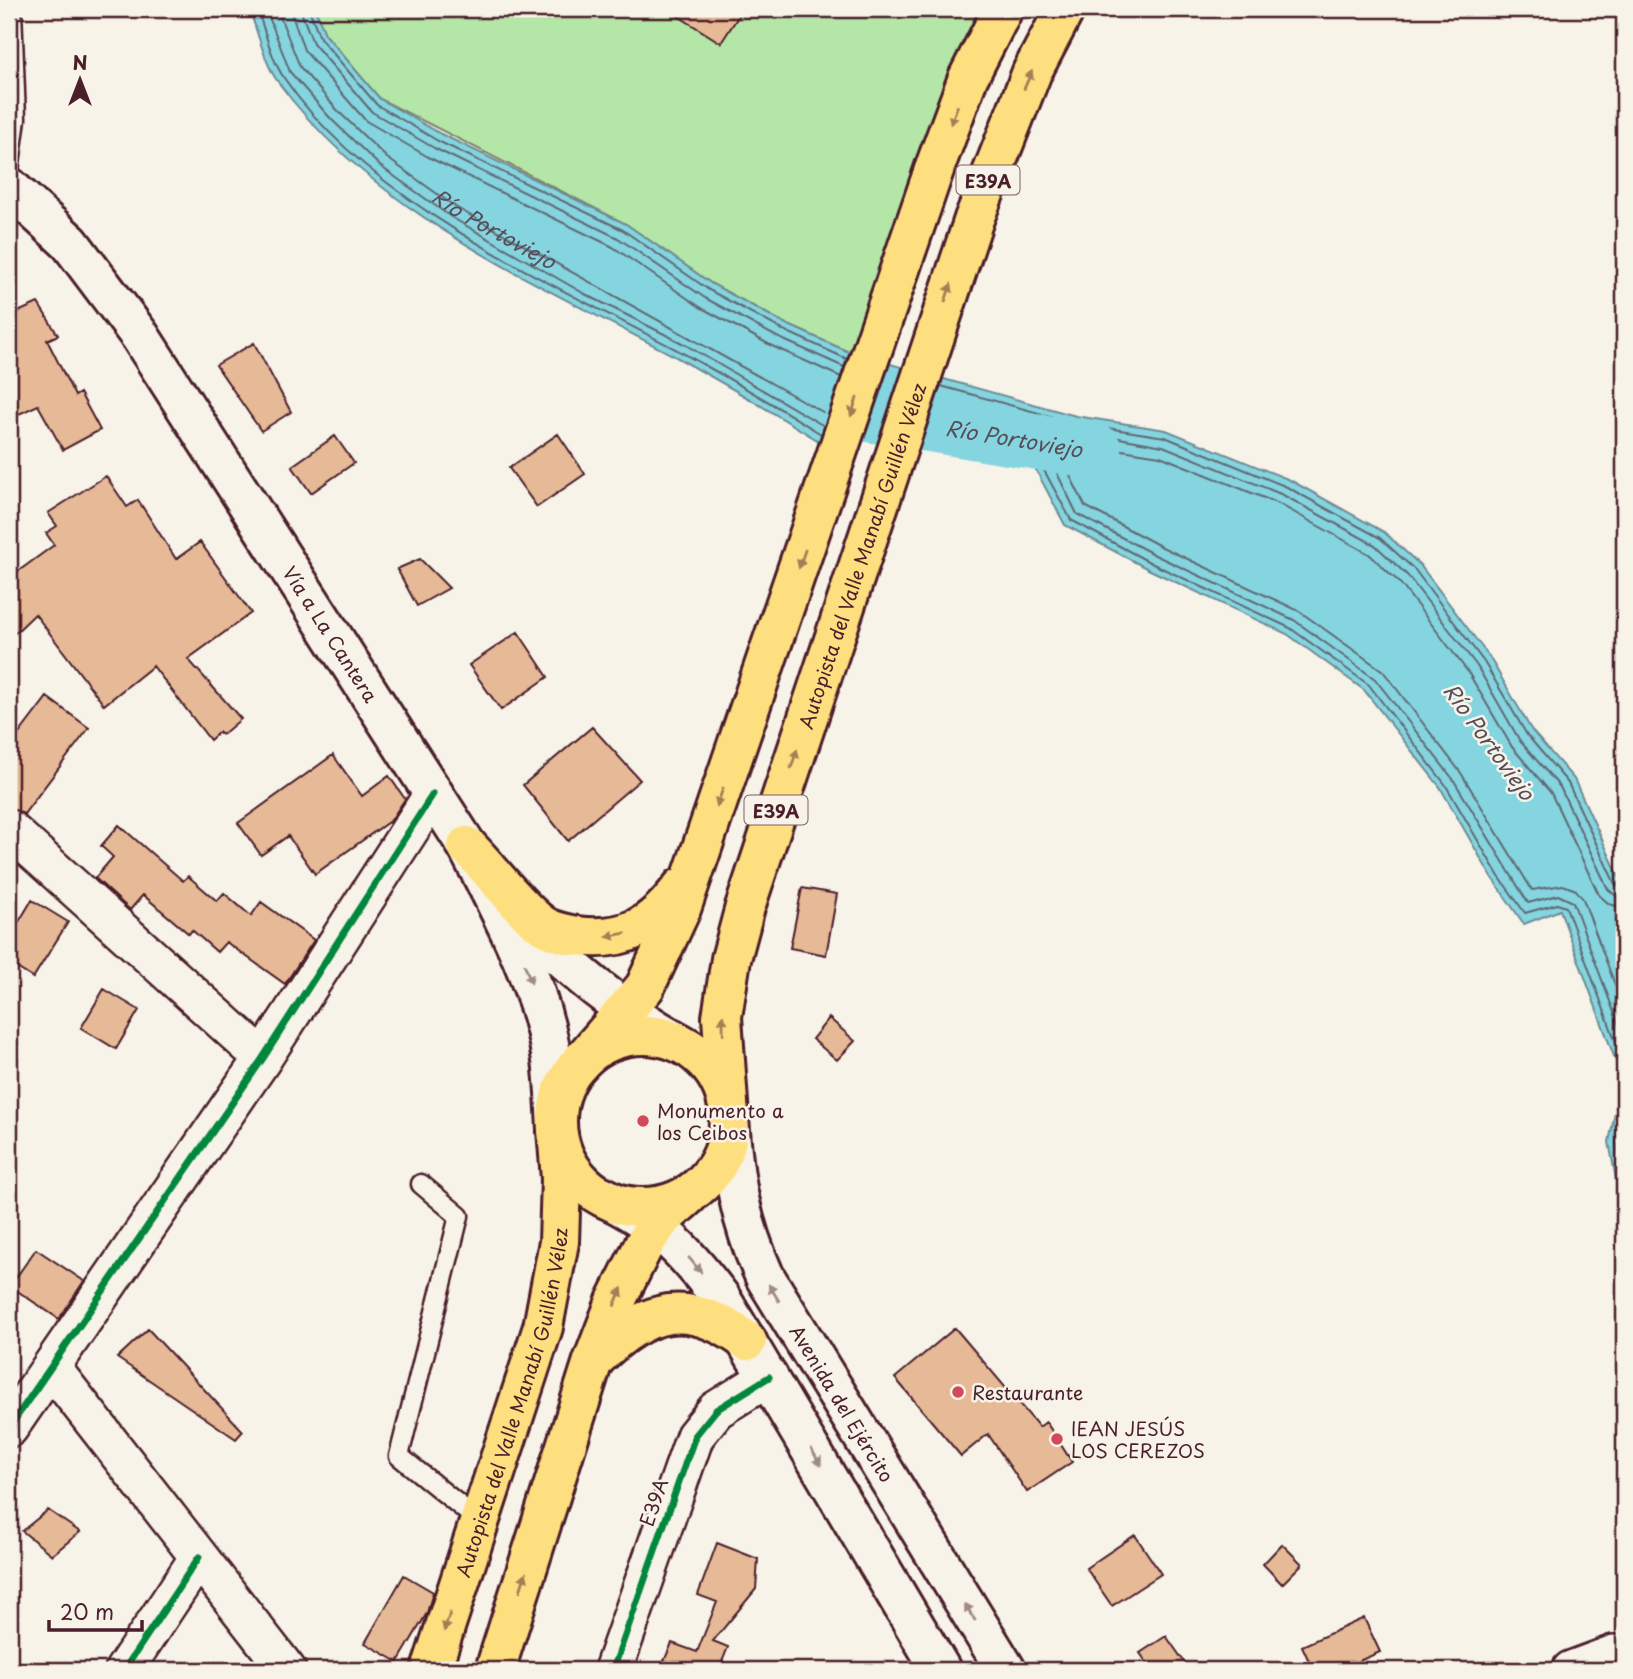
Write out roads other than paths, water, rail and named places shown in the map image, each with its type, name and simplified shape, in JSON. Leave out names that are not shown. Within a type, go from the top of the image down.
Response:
[{"type":"main road","name":"E39A","points":[[701,1185],[684,1197],[643,1207],[602,1196],[580,1180],[565,1156],[558,1130],[558,1107],[565,1085],[577,1066],[645,987],[666,947],[699,859],[963,90],[1003,9]]},
{"type":"main road","name":"Autopista del Valle Manabí Guillén Vélez","points":[[729,1117],[722,1017],[731,959],[757,870],[926,358],[1001,144],[1032,72],[1065,9]]},
{"type":"main road","name":"Vía a La Cantera","points":[[9,187],[70,243],[140,336],[467,846],[511,933],[538,1002],[552,1060],[558,1130]]},
{"type":"main road","points":[[467,846],[542,925],[568,934],[592,937],[618,936],[643,926],[664,911],[699,859]]},
{"type":"main road","points":[[467,846],[514,910],[562,960],[626,1011],[680,1043]]},
{"type":"main road","name":"E39A","points":[[495,1670],[593,1362],[626,1277],[656,1226],[701,1185],[717,1165],[727,1142],[729,1117],[725,1094],[715,1073],[700,1055],[680,1043],[653,1036],[625,1037],[591,1052],[577,1066]]},
{"type":"main road","name":"Avenida del Ejército","points":[[729,1117],[736,1193],[751,1247],[765,1277],[1006,1670]]},
{"type":"main road","name":"Autopista del Valle Manabí Guillén Vélez","points":[[431,1670],[543,1327],[555,1274],[561,1209],[558,1130]]},
{"type":"main road","points":[[602,1196],[656,1226],[700,1270],[769,1377],[941,1670]]},
{"type":"main road","points":[[593,1362],[626,1329],[667,1314],[710,1319],[727,1326],[747,1341]]},
{"type":"street","points":[[9,1428],[263,1058],[433,794]]},
{"type":"street","points":[[9,829],[263,1058]]},
{"type":"street","points":[[51,1367],[286,1670]]},
{"type":"street","name":"E39A","points":[[613,1670],[695,1436],[716,1410],[769,1377]]},
{"type":"street","points":[[124,1670],[199,1557]]},
{"type":"street","points":[[1570,1670],[1614,1654]]},
{"type":"lane","points":[[9,171],[16,120],[12,9]]},
{"type":"lane","points":[[421,1184],[459,1216],[399,1456],[480,1522]]},
{"type":"water","points":[[249,9],[315,9],[325,34],[380,99],[441,134],[626,224],[712,284],[784,323],[851,353],[1076,416],[1166,430],[1290,480],[1384,532],[1420,565],[1490,658],[1532,731],[1574,779],[1624,887],[1624,1222],[1609,1142],[1622,1078],[1560,910],[1524,924],[1492,878],[1440,787],[1364,690],[1287,634],[1150,570],[1065,525],[1016,432],[949,415],[822,443],[694,367],[461,241],[410,208],[362,171],[317,129],[273,74]]},
{"type":"waterway","name":"Río Portoviejo","points":[[851,408],[863,413],[1094,451]]},
{"type":"place","name":"Monumento a los Ceibos","points":[[643,1121]]},
{"type":"place","name":"Restaurante","points":[[958,1392]]},
{"type":"place","name":"IEAN JESÚS LOS CEREZOS","points":[[1057,1439]]}]
